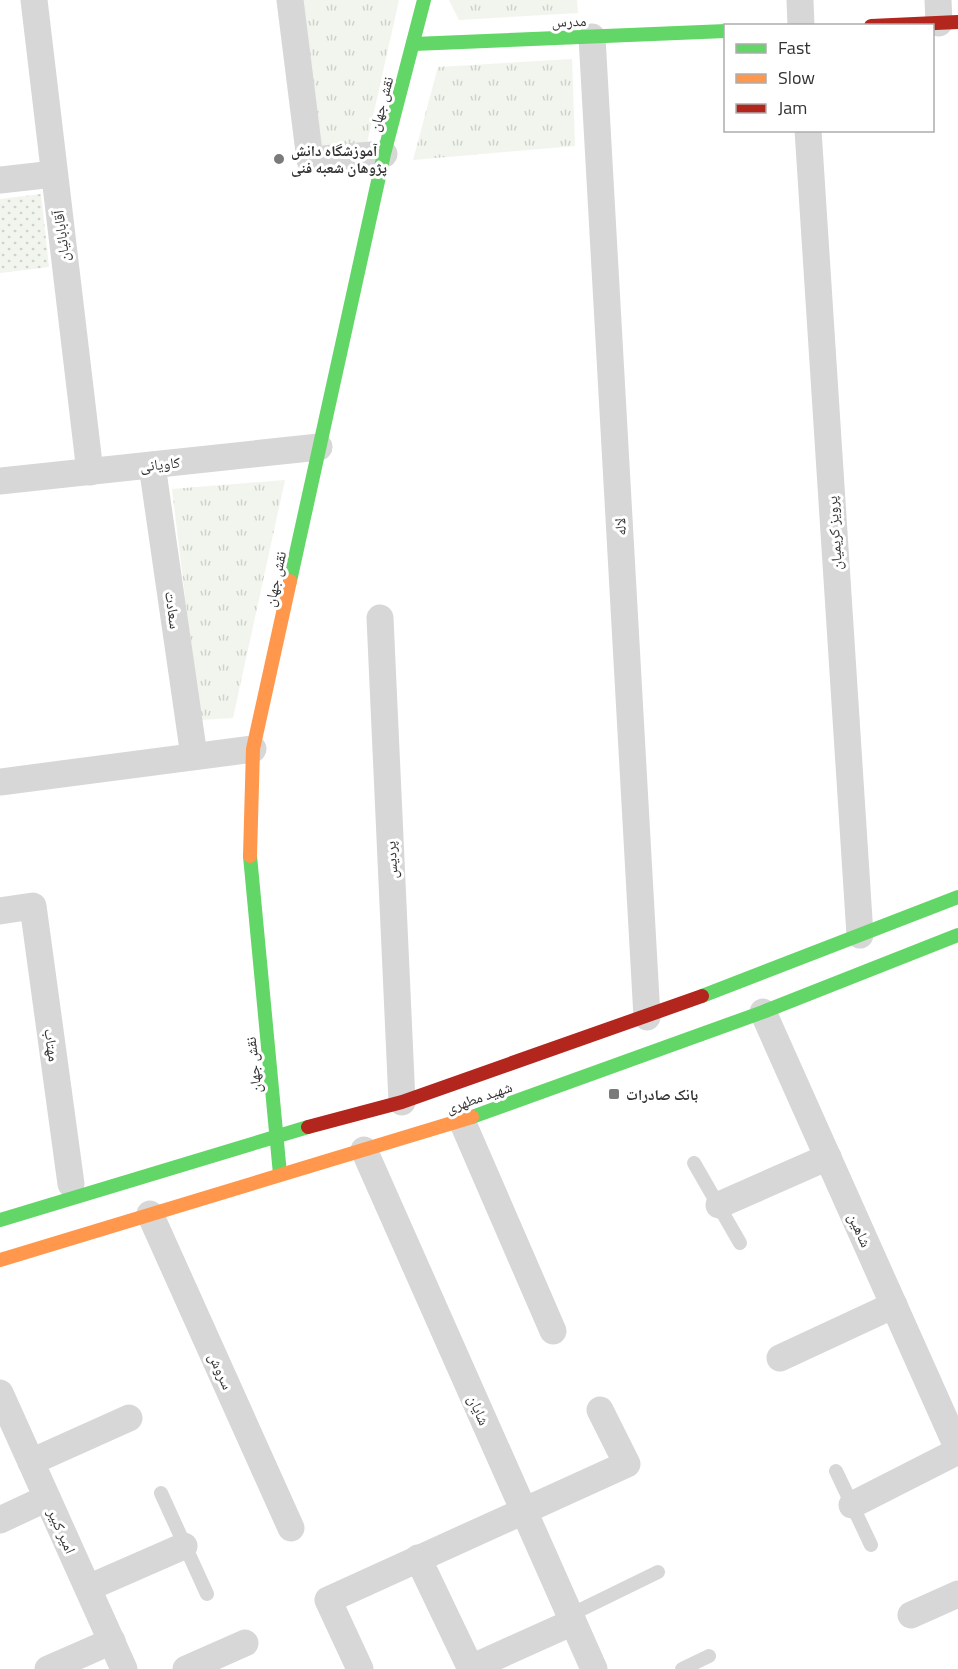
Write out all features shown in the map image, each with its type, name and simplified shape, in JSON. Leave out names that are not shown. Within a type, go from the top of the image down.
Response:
[{"type":"main road","name":"نقش جهان","points":[[280,1174],[250,864],[253,750],[384,154],[424,0]]},
{"type":"main road","points":[[884,24],[945,15]]},
{"type":"main road","name":"مدرس","points":[[414,44],[724,32]]},
{"type":"main road","name":"شهید مطهری","points":[[0,1220],[276,1136],[402,1102],[647,1017],[958,897]]},
{"type":"main road","name":"شهید مطهری","points":[[0,1260],[462,1121],[763,1012],[958,935]]},
{"type":"street","name":"آقابابائیان","points":[[34,0],[90,472]]},
{"type":"street","points":[[290,0],[310,159],[384,154]]},
{"type":"street","points":[[800,0],[801,24]]},
{"type":"street","name":"لاله","points":[[592,37],[647,1017]]},
{"type":"street","name":"پرویز کریمیان","points":[[808,132],[860,935]]},
{"type":"street","points":[[0,180],[54,174]]},
{"type":"street","name":"کاویانی","points":[[0,481],[319,447]]},
{"type":"street","name":"سعادت","points":[[152,465],[194,756]]},
{"type":"street","name":"پردیس","points":[[381,618],[402,1102]]},
{"type":"street","points":[[0,782],[253,750]]},
{"type":"street","name":"مهتاب","points":[[0,911],[33,906],[71,1184]]},
{"type":"street","name":"شاهین","points":[[763,1012],[958,1450]]},
{"type":"street","points":[[462,1121],[553,1331]]},
{"type":"street","name":"شایان","points":[[364,1150],[594,1669]]},
{"type":"street","points":[[719,1205],[828,1157]]},
{"type":"street","name":"سروش","points":[[150,1214],[291,1528]]},
{"type":"street","points":[[780,1358],[894,1305]]},
{"type":"street","name":"امیر کبیر","points":[[0,1393],[124,1669]]},
{"type":"street","points":[[360,1669],[328,1600],[627,1464],[600,1410]]},
{"type":"street","points":[[31,1462],[129,1418]]},
{"type":"street","points":[[852,1505],[958,1450]]},
{"type":"street","points":[[0,1520],[47,1498]]},
{"type":"street","points":[[88,1588],[184,1546]]},
{"type":"street","points":[[418,1558],[471,1669],[571,1618]]},
{"type":"street","points":[[911,1615],[958,1594]]},
{"type":"street","points":[[48,1669],[112,1641]]},
{"type":"street","points":[[186,1669],[245,1643]]},
{"type":"lane","points":[[694,1163],[740,1243]]},
{"type":"lane","points":[[836,1471],[871,1545]]},
{"type":"lane","points":[[161,1493],[207,1594]]},
{"type":"lane","points":[[571,1618],[658,1572]]},
{"type":"lane","points":[[682,1669],[709,1656]]},
{"type":"green space","points":[[300,0],[399,0],[367,143],[319,146]]},
{"type":"green space","points":[[449,0],[577,0],[578,13],[459,20]]},
{"type":"green space","points":[[572,59],[575,146],[413,160],[438,67]]},
{"type":"green space","points":[[41,194],[49,267],[0,273],[0,199]]},
{"type":"green space","points":[[285,480],[233,718],[200,720],[172,489]]},
{"type":"traffic: fast","points":[[290,581],[384,154],[424,0]]},
{"type":"traffic: fast","points":[[414,44],[724,31]]},
{"type":"traffic: fast","points":[[250,856],[280,1174]]},
{"type":"traffic: fast","points":[[702,996],[958,897]]},
{"type":"traffic: fast","points":[[472,1117],[763,1012],[958,935]]},
{"type":"traffic: fast","points":[[0,1220],[308,1127]]},
{"type":"traffic: slow","points":[[250,856],[253,749],[290,581]]},
{"type":"traffic: slow","points":[[0,1260],[472,1117]]},
{"type":"traffic: jam","points":[[914,24],[958,22]]},
{"type":"traffic: jam","points":[[308,1127],[402,1102],[702,996]]},
{"type":"place","name":"آموزشگاه دانش پژوهان شعبه فنی","points":[[279,159]]},
{"type":"place","name":"بانک صادرات","points":[[614,1094]]}]
